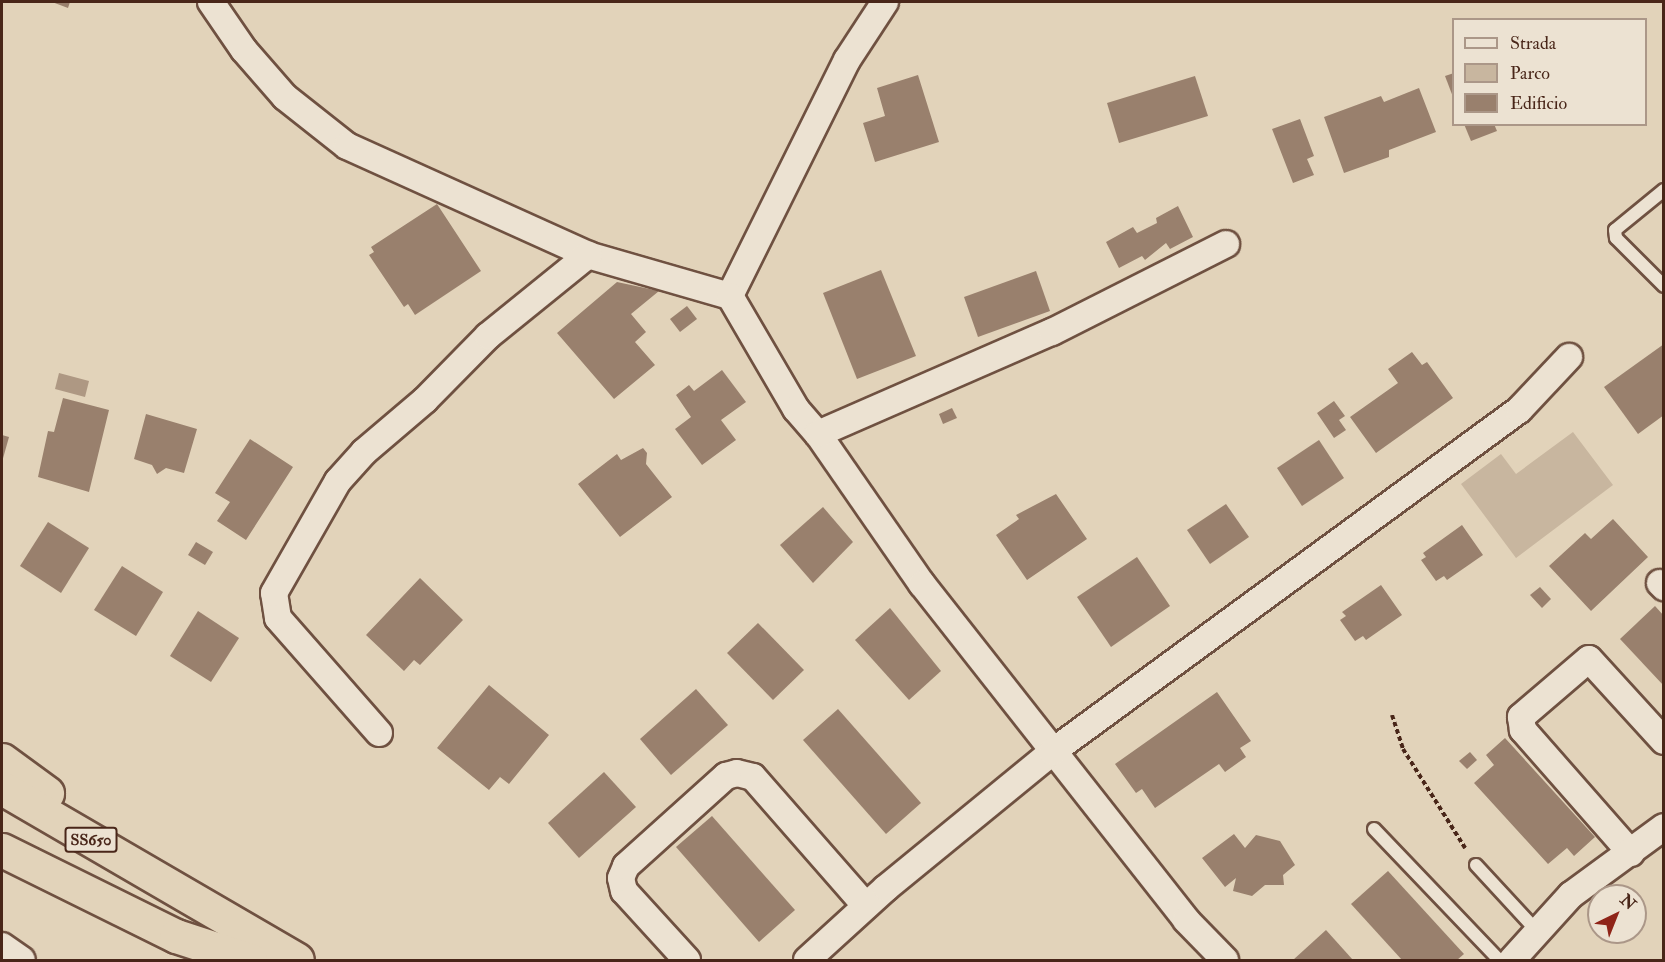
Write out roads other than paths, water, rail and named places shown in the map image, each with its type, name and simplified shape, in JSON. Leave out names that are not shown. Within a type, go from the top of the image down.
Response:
[{"type":"highway","points":[[2,760],[181,892]]},
{"type":"highway","name":"SS650","points":[[2,788],[297,960]]},
{"type":"highway","points":[[2,850],[177,936],[250,960]]},
{"type":"street","points":[[211,2],[244,50],[285,97],[347,146],[588,255],[730,296],[796,409],[818,434],[922,584],[1186,920],[1226,960]]},
{"type":"street","points":[[730,296],[847,60],[885,2]]},
{"type":"street","points":[[818,434],[1052,332],[1226,244]]},
{"type":"street","points":[[379,733],[319,660],[278,618],[274,593],[338,481],[363,452],[425,400],[488,336],[588,255]]},
{"type":"street","points":[[807,960],[866,906],[1052,752],[1519,410],[1569,357]]},
{"type":"street","points":[[1630,853],[1523,730],[1521,717],[1589,659],[1664,741]]},
{"type":"street","points":[[687,960],[624,891],[621,878],[626,866],[726,776],[737,773],[753,777],[866,906]]},
{"type":"street","points":[[1512,960],[1536,930],[1571,895],[1664,827]]},
{"type":"street","points":[[2,946],[22,960]]},
{"type":"lane","points":[[1664,190],[1615,230],[1616,238],[1664,286]]},
{"type":"lane","points":[[1374,828],[1499,960]]},
{"type":"lane","points":[[1476,865],[1536,930]]}]
